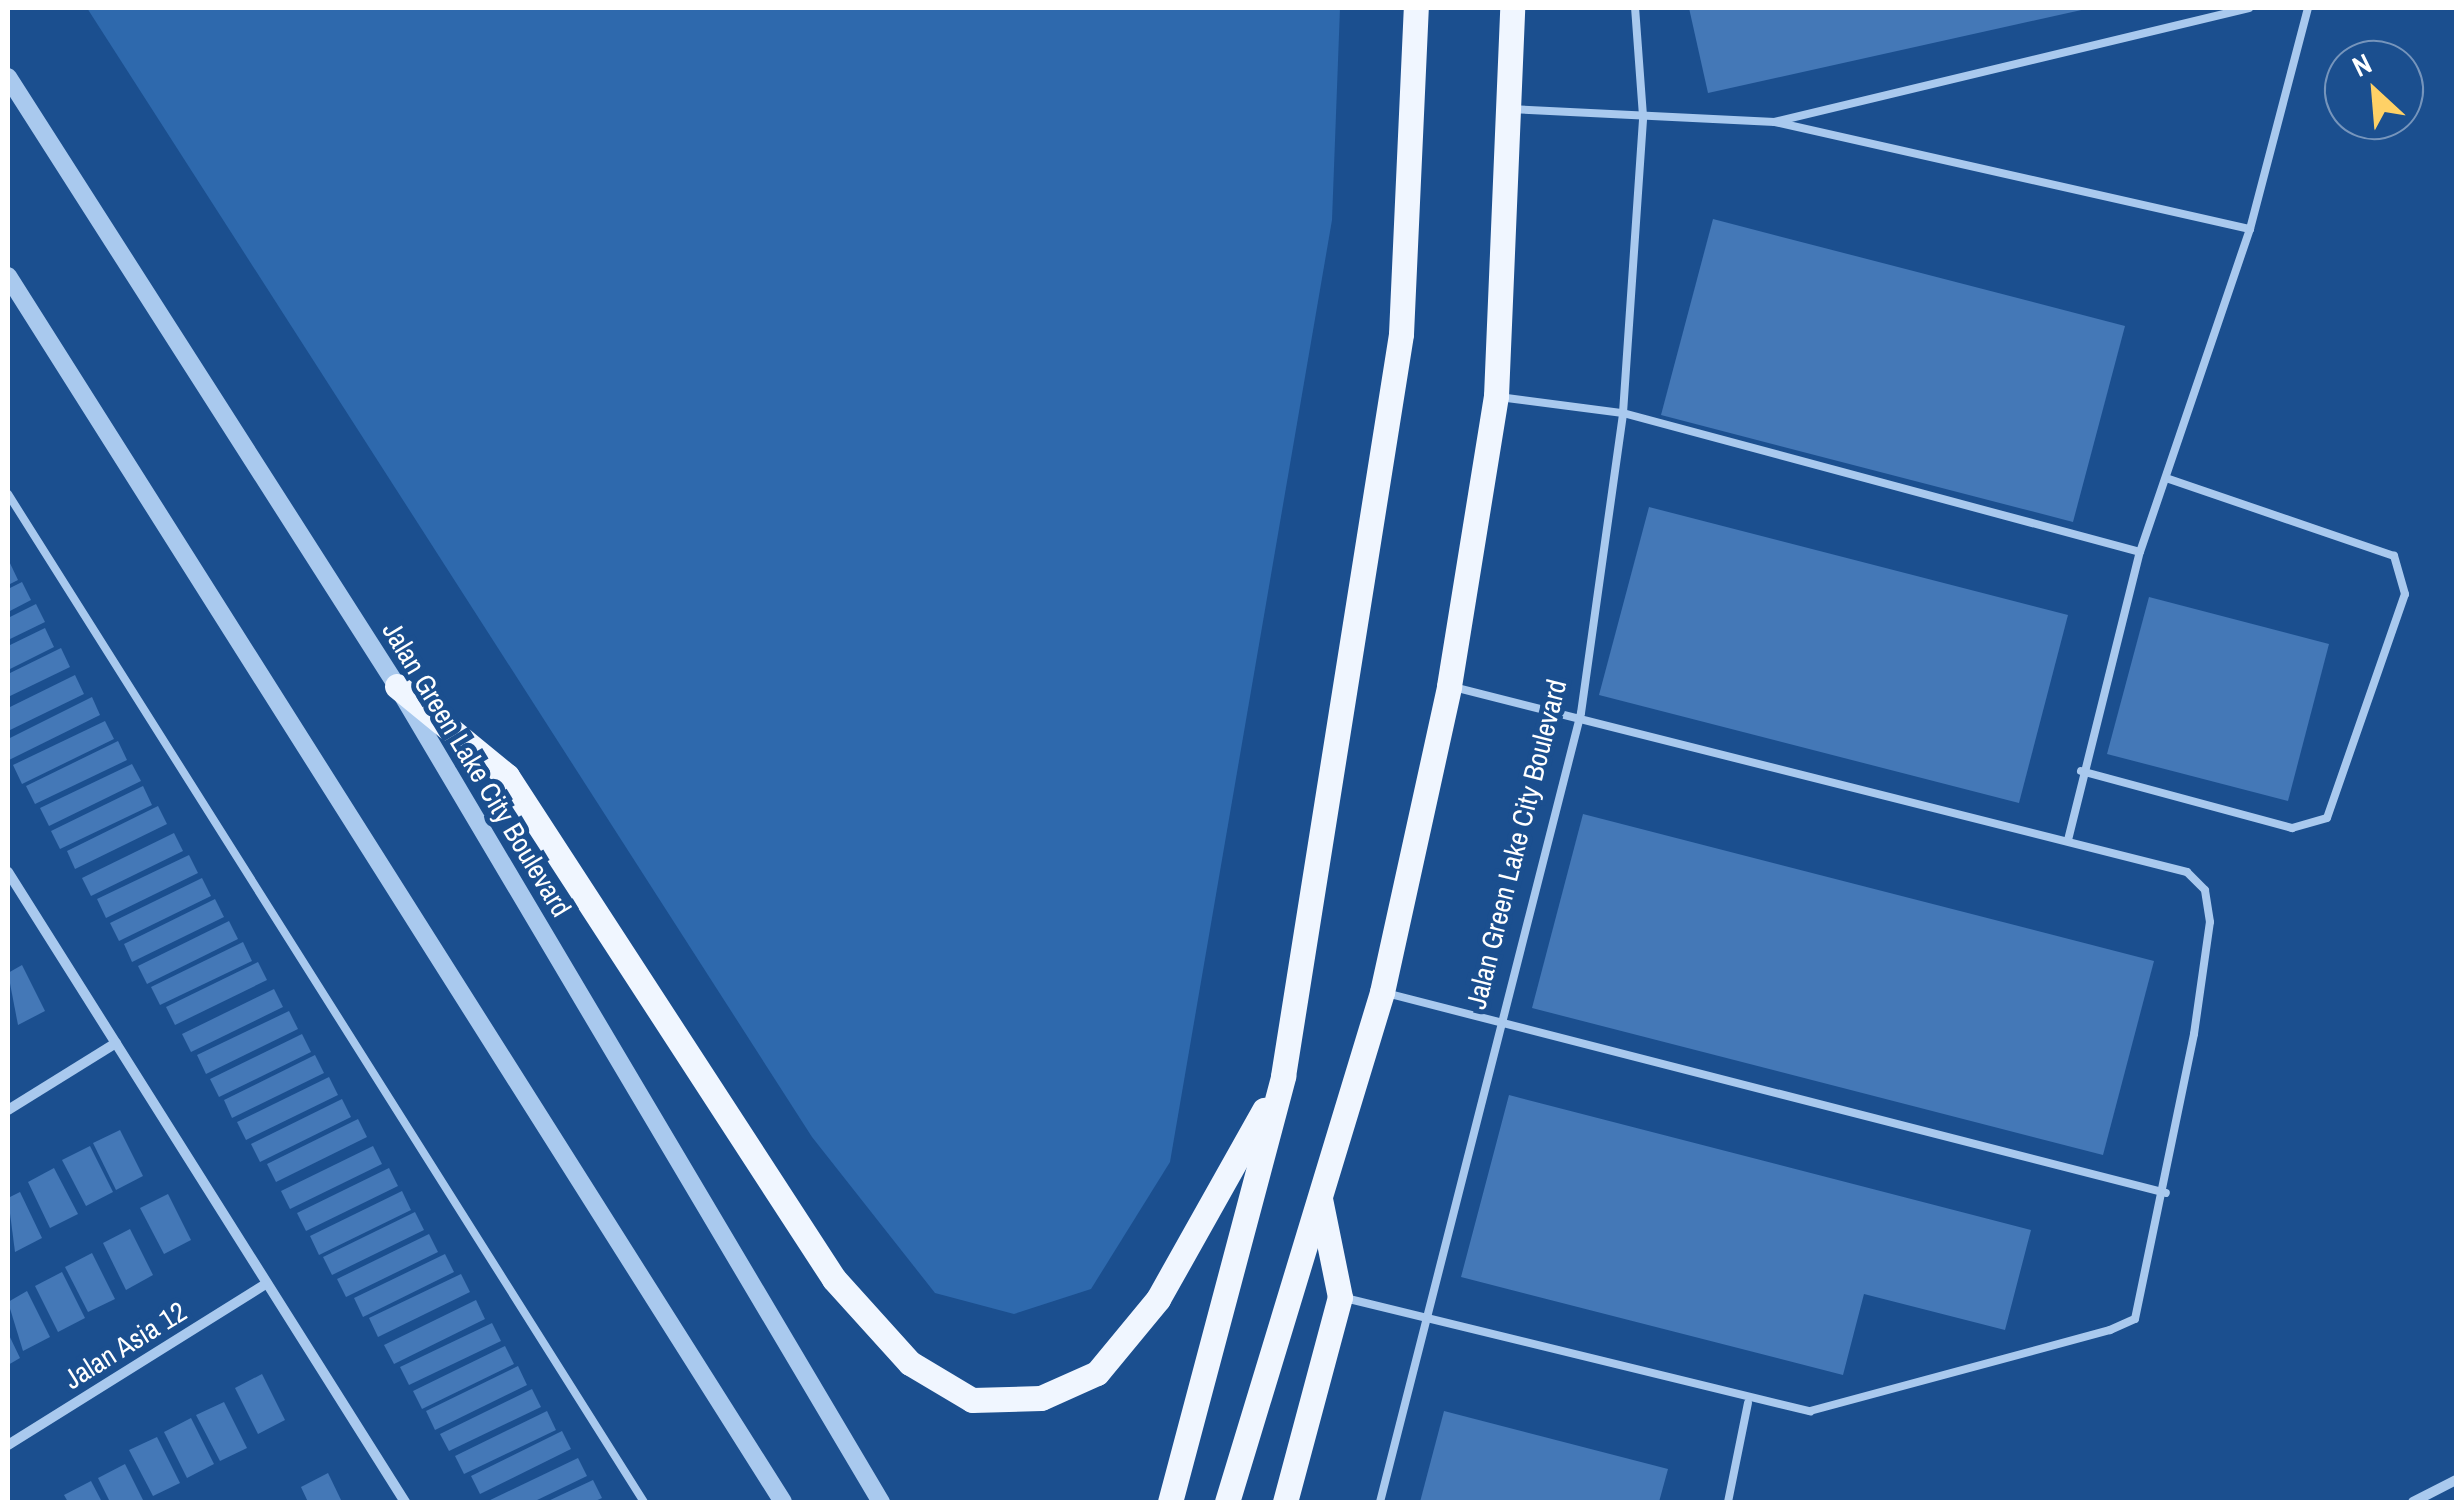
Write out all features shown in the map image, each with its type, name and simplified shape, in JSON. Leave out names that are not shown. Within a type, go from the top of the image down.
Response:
[{"type":"main road","points":[[1170,1502],[1283,1076],[1401,334],[1416,8]]},
{"type":"main road","points":[[1226,1502],[1382,992],[1449,686],[1496,396],[1512,8]]},
{"type":"main road","points":[[397,686],[507,776],[834,1279],[910,1363],[972,1400],[1041,1398],[1097,1373],[1158,1299],[1283,1076]]},
{"type":"main road","points":[[1285,1502],[1340,1297],[1320,1199]]},
{"type":"street","name":"Jalan Green Lake City Boulevard","points":[[8,76],[397,686],[881,1502]]},
{"type":"street","points":[[8,276],[783,1502]]},
{"type":"street","points":[[8,872],[405,1502]]},
{"type":"street","points":[[8,1110],[116,1043]]},
{"type":"street","name":"Jalan Asia 12","points":[[8,1444],[267,1282]]},
{"type":"street","points":[[2413,1502],[2456,1480]]},
{"type":"lane","name":"Jalan Green Lake City Boulevard","points":[[1380,1502],[1581,713],[1623,412],[1642,116],[1635,8]]},
{"type":"lane","points":[[1775,122],[2249,8]]},
{"type":"lane","points":[[2068,840],[2081,771],[2140,552],[2250,229],[2308,8]]},
{"type":"lane","points":[[1510,109],[1775,122],[2250,229]]},
{"type":"lane","points":[[1496,396],[1623,412],[2140,552]]},
{"type":"lane","points":[[2081,771],[2292,828],[2327,818],[2405,594],[2394,556],[2166,478]]},
{"type":"lane","points":[[8,494],[644,1502]]},
{"type":"lane","points":[[1340,1297],[1425,1314],[1748,1402],[1810,1411],[2135,1318],[2166,1192],[2210,922],[2205,890],[2187,872],[1581,713],[1449,686]]},
{"type":"lane","points":[[1382,992],[2166,1192]]},
{"type":"lane","points":[[1728,1502],[1748,1402]]},
{"type":"shaded area","points":[[87,8],[1340,8],[1332,220],[1170,1162],[1091,1289],[1014,1314],[935,1293],[812,1137]]},
{"type":"building","points":[[1689,8],[2085,8],[2086,9],[1708,93]]},
{"type":"building","points":[[1713,219],[2125,326],[2073,522],[1661,415]]},
{"type":"building","points":[[1649,507],[2068,615],[2019,803],[1599,695]]},
{"type":"building","points":[[8,559],[18,580],[8,585]]},
{"type":"building","points":[[22,582],[31,600],[8,612],[8,589]]},
{"type":"building","points":[[2149,597],[2329,644],[2288,801],[2107,754]]},
{"type":"building","points":[[36,604],[45,622],[8,640],[8,618]]},
{"type":"building","points":[[45,628],[54,647],[8,670],[8,646]]},
{"type":"building","points":[[61,648],[70,667],[8,697],[8,674]]},
{"type":"building","points":[[75,675],[84,694],[8,731],[8,708]]},
{"type":"building","points":[[92,697],[100,715],[9,760],[8,739]]},
{"type":"building","points":[[105,721],[114,739],[22,784],[13,765]]},
{"type":"building","points":[[118,741],[127,760],[35,804],[26,786]]},
{"type":"building","points":[[132,764],[141,781],[49,826],[40,808]]},
{"type":"building","points":[[143,786],[152,805],[60,849],[51,831]]},
{"type":"building","points":[[158,806],[167,824],[75,869],[67,851]]},
{"type":"building","points":[[1583,814],[2154,961],[2103,1155],[1532,1008]]},
{"type":"building","points":[[174,833],[183,851],[91,896],[82,878]]},
{"type":"building","points":[[189,855],[198,873],[106,918],[97,899]]},
{"type":"building","points":[[202,878],[211,896],[119,941],[110,923]]},
{"type":"building","points":[[215,899],[224,917],[132,962],[124,944]]},
{"type":"building","points":[[229,921],[238,939],[147,984],[138,966]]},
{"type":"building","points":[[243,942],[252,961],[160,1005],[151,987]]},
{"type":"building","points":[[258,962],[267,980],[175,1025],[166,1007]]},
{"type":"building","points":[[22,965],[45,1011],[18,1025],[8,973]]},
{"type":"building","points":[[274,989],[283,1007],[191,1052],[182,1034]]},
{"type":"building","points":[[289,1011],[298,1029],[206,1074],[197,1055]]},
{"type":"building","points":[[302,1034],[311,1052],[219,1097],[210,1079]]},
{"type":"building","points":[[315,1055],[324,1073],[232,1118],[224,1100]]},
{"type":"building","points":[[329,1077],[338,1095],[246,1140],[237,1122]]},
{"type":"building","points":[[1509,1095],[2031,1230],[2005,1330],[1864,1294],[1843,1375],[1461,1277]]},
{"type":"building","points":[[342,1099],[351,1117],[260,1162],[251,1144]]},
{"type":"building","points":[[358,1119],[367,1137],[276,1182],[267,1164]]},
{"type":"building","points":[[120,1130],[143,1176],[116,1190],[93,1143]]},
{"type":"building","points":[[90,1146],[113,1192],[86,1206],[62,1160]]},
{"type":"building","points":[[373,1146],[382,1164],[290,1209],[281,1191]]},
{"type":"building","points":[[54,1168],[78,1214],[50,1228],[28,1182]]},
{"type":"building","points":[[389,1168],[398,1186],[306,1231],[297,1213]]},
{"type":"building","points":[[402,1191],[411,1210],[319,1255],[310,1236]]},
{"type":"building","points":[[20,1192],[42,1238],[15,1252],[8,1198]]},
{"type":"building","points":[[168,1194],[191,1240],[164,1254],[140,1208]]},
{"type":"building","points":[[415,1212],[424,1230],[332,1275],[323,1257]]},
{"type":"building","points":[[130,1229],[153,1275],[126,1290],[103,1243]]},
{"type":"building","points":[[429,1234],[438,1252],[346,1297],[337,1279]]},
{"type":"building","points":[[92,1253],[115,1299],[88,1312],[65,1267]]},
{"type":"building","points":[[445,1254],[454,1272],[363,1317],[354,1298]]},
{"type":"building","points":[[62,1272],[85,1318],[58,1332],[35,1286]]},
{"type":"building","points":[[461,1274],[470,1292],[378,1337],[369,1318]]},
{"type":"building","points":[[27,1291],[50,1337],[23,1351],[8,1302]]},
{"type":"building","points":[[476,1300],[485,1319],[394,1364],[384,1345]]},
{"type":"building","points":[[492,1323],[501,1341],[409,1385],[400,1367]]},
{"type":"building","points":[[8,1333],[20,1358],[8,1365]]},
{"type":"building","points":[[505,1346],[514,1364],[422,1409],[413,1391]]},
{"type":"building","points":[[518,1366],[527,1385],[435,1430],[426,1411]]},
{"type":"building","points":[[262,1374],[285,1420],[258,1434],[235,1388]]},
{"type":"building","points":[[532,1389],[541,1407],[449,1451],[440,1434]]},
{"type":"building","points":[[224,1402],[247,1448],[220,1461],[196,1415]]},
{"type":"building","points":[[547,1411],[556,1430],[464,1474],[455,1456]]},
{"type":"building","points":[[1444,1411],[1668,1469],[1659,1502],[1420,1502]]},
{"type":"building","points":[[191,1418],[214,1464],[187,1478],[164,1432]]},
{"type":"building","points":[[562,1431],[571,1449],[480,1494],[471,1476]]},
{"type":"building","points":[[157,1437],[180,1483],[153,1496],[129,1450]]},
{"type":"building","points":[[578,1458],[587,1476],[533,1502],[486,1502]]},
{"type":"building","points":[[125,1464],[144,1502],[110,1502],[98,1478]]},
{"type":"building","points":[[328,1473],[342,1502],[308,1502],[301,1487]]},
{"type":"building","points":[[593,1480],[602,1498],[593,1502],[546,1502]]},
{"type":"building","points":[[91,1481],[102,1502],[68,1502],[64,1495]]}]
